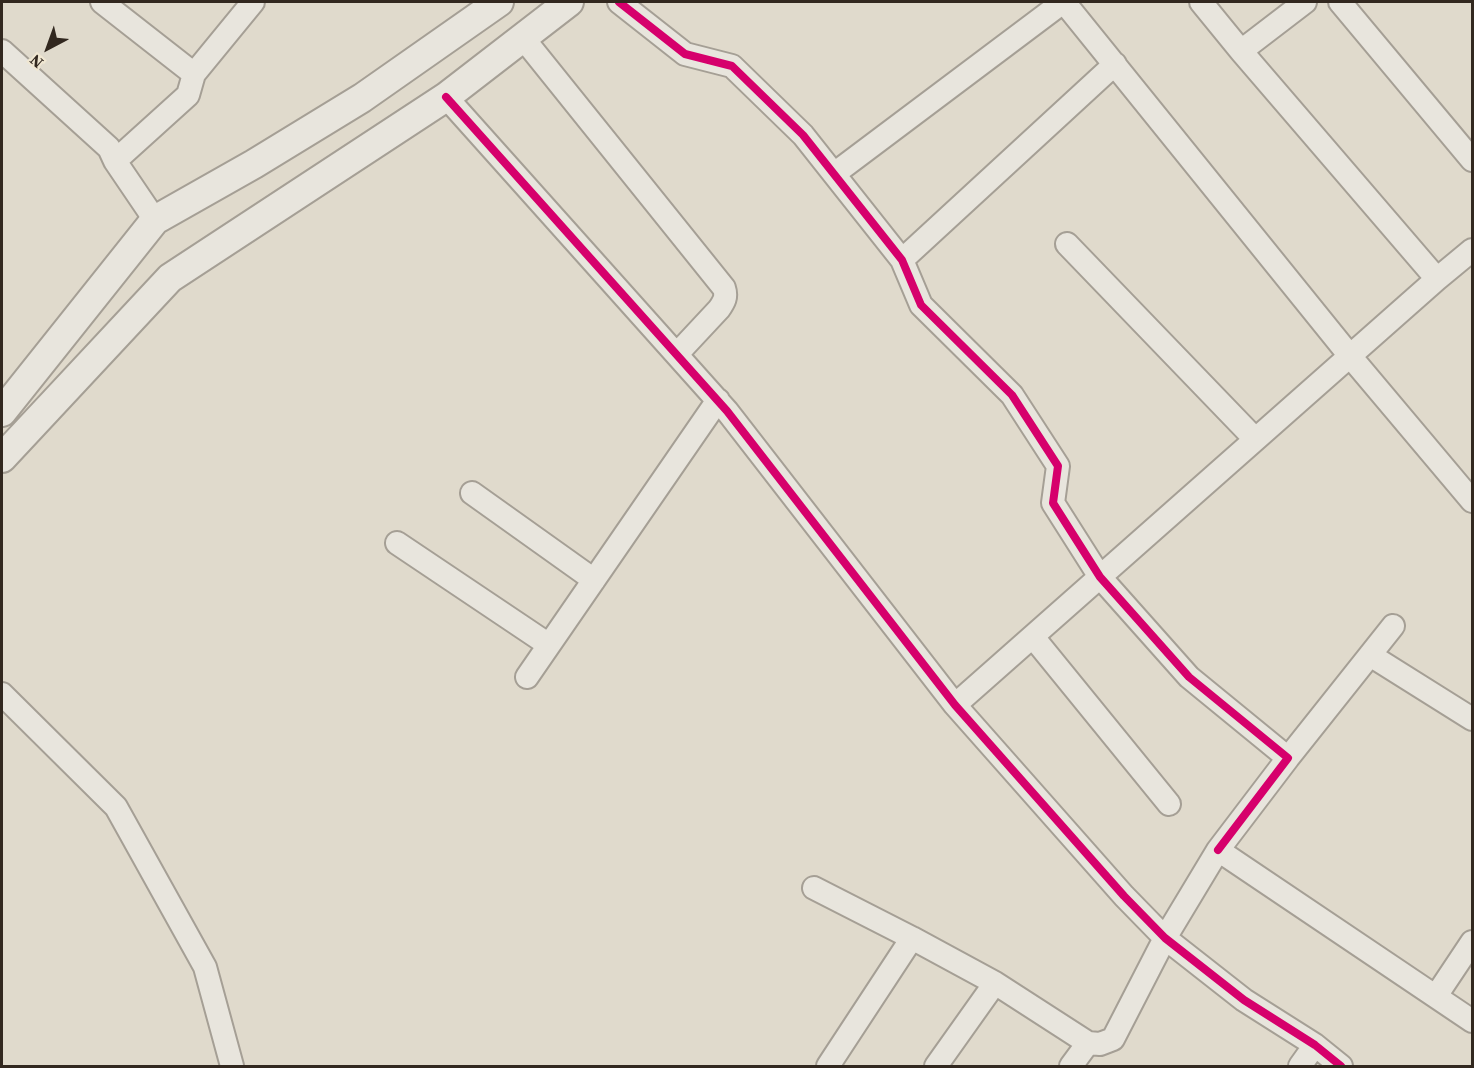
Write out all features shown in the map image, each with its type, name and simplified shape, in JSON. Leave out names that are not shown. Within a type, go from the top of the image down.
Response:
[{"type":"street","points":[[102,2],[194,74]]},
{"type":"street","points":[[115,161],[188,95],[194,74],[253,2]]},
{"type":"street","points":[[2,412],[155,220],[254,164],[362,98],[499,2]]},
{"type":"street","points":[[2,458],[170,278],[446,97],[569,2]]},
{"type":"street","points":[[619,2],[686,54],[732,66],[803,135],[902,260],[921,305],[1012,395],[1058,466],[1053,503],[1100,577],[1189,677],[1288,758]]},
{"type":"street","points":[[834,174],[1064,2],[1350,356],[1473,501]]},
{"type":"street","points":[[1201,2],[1437,279]]},
{"type":"street","points":[[1241,51],[1305,2]]},
{"type":"street","points":[[1340,2],[1473,160]]},
{"type":"street","points":[[522,38],[724,288],[725,301],[677,354]]},
{"type":"street","points":[[2,51],[109,148],[115,161],[155,220]]},
{"type":"street","points":[[902,260],[1115,64]]},
{"type":"street","points":[[446,97],[718,400],[956,705],[1124,896],[1164,938],[1244,1000],[1315,1045],[1341,1066]]},
{"type":"street","points":[[1067,244],[1256,440]]},
{"type":"street","points":[[956,705],[1437,279],[1473,250]]},
{"type":"street","points":[[527,677],[718,400]]},
{"type":"street","points":[[472,493],[594,580]]},
{"type":"street","points":[[398,543],[549,645]]},
{"type":"street","points":[[814,888],[995,983],[1088,1043],[1100,1044],[1113,1039],[1164,938],[1218,850],[1393,626]]},
{"type":"street","points":[[1033,637],[1169,804]]},
{"type":"street","points":[[1370,655],[1473,718]]},
{"type":"street","points":[[2,694],[116,807],[205,967],[232,1066]]},
{"type":"street","points":[[1218,850],[1473,1021]]},
{"type":"street","points":[[828,1066],[912,938]]},
{"type":"street","points":[[1436,996],[1473,942]]},
{"type":"street","points":[[936,1066],[995,983]]},
{"type":"street","points":[[1071,1066],[1088,1043]]},
{"type":"street","points":[[1300,1066],[1315,1045]]},
{"type":"cycle path","points":[[619,2],[685,54],[732,66],[803,135],[902,260],[921,305],[1012,395],[1058,466],[1053,503],[1100,577],[1189,677],[1288,758],[1218,850]]},
{"type":"cycle path","points":[[446,97],[727,411],[955,705],[1124,896],[1165,938],[1244,1000],[1315,1045],[1341,1066]]}]
